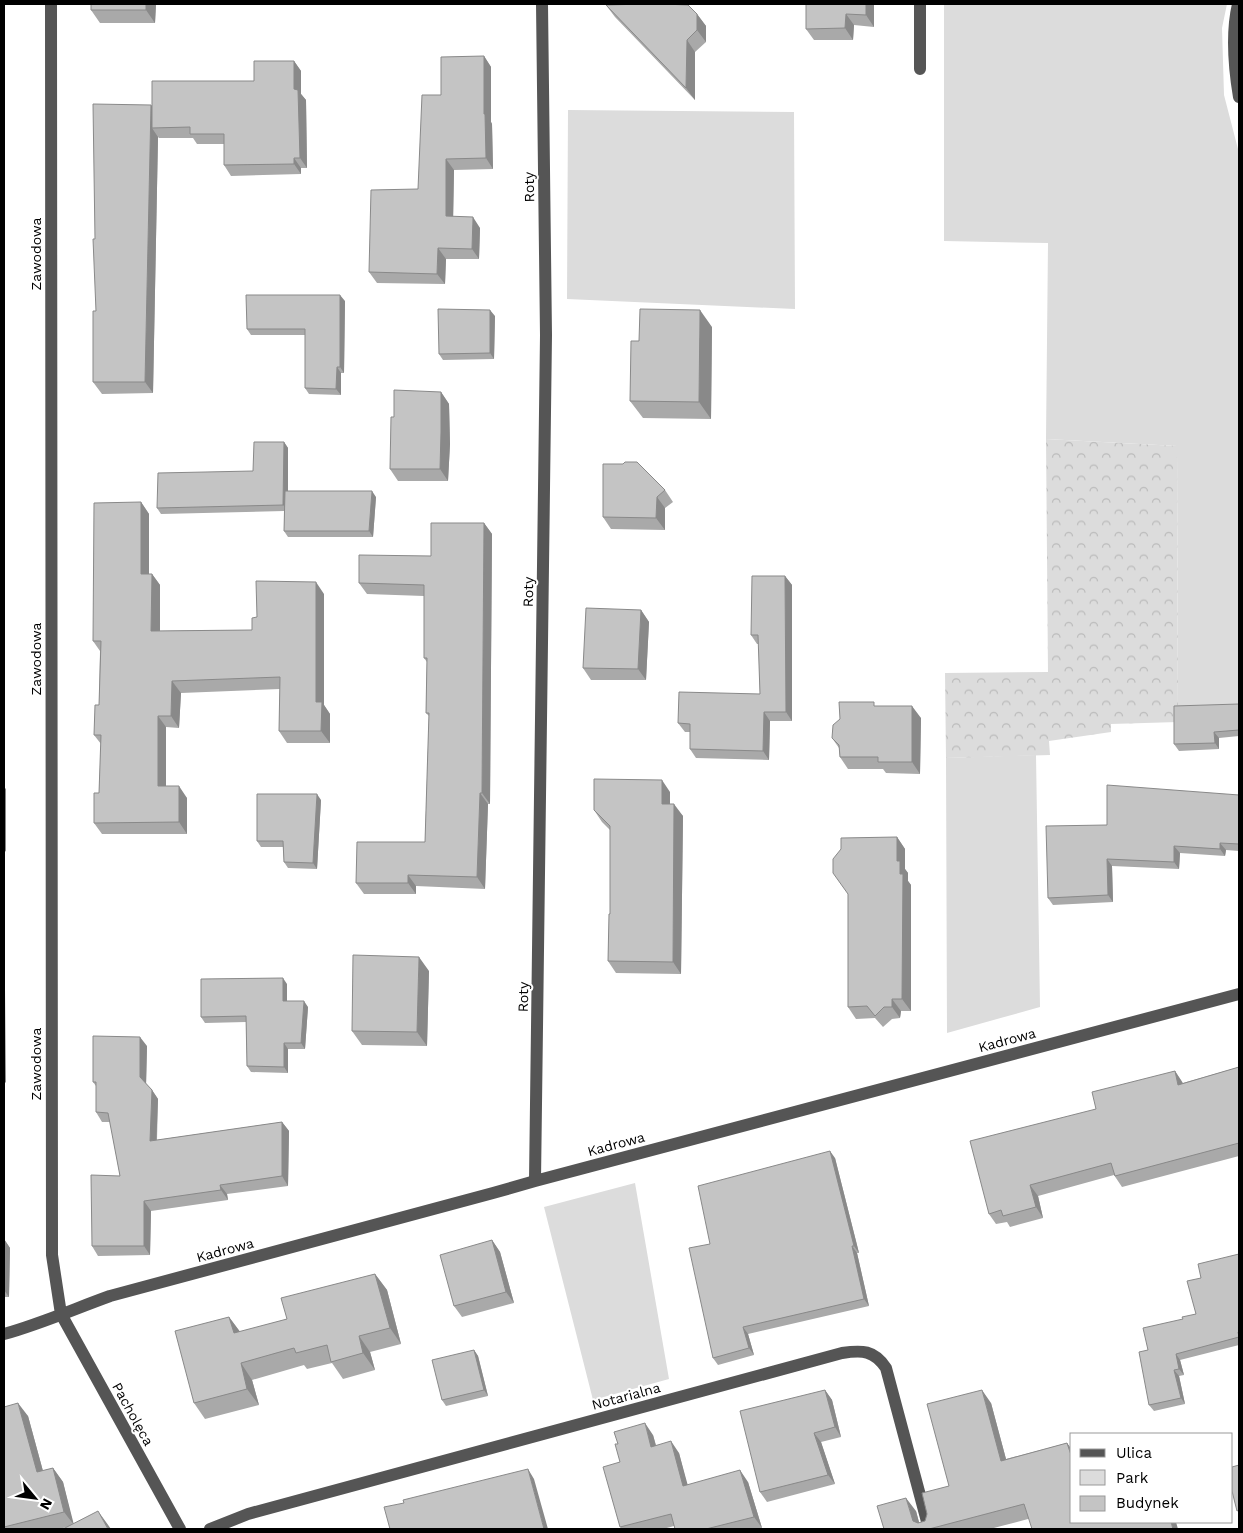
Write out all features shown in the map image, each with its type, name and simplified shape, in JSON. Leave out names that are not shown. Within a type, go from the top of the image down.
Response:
[{"type":"street","name":"Zawodowa","points":[[51,4],[52,1255],[61,1314]]},
{"type":"street","name":"Roty","points":[[535,1181],[546,334],[542,4]]},
{"type":"street","points":[[920,4],[920,69]]},
{"type":"street","points":[[1238,4],[1235,20],[1235,73],[1239,97]]},
{"type":"street","name":"Kadrowa","points":[[4,1334],[42,1323],[110,1296],[1239,994]]},
{"type":"street","name":"Pacholęca","points":[[61,1314],[180,1529]]},
{"type":"street","name":"Notarialna","points":[[210,1529],[248,1514],[842,1353],[856,1351],[876,1356],[886,1368],[929,1529]]},
{"type":"green space","points":[[944,4],[1227,4],[1222,28],[1224,95],[1239,153],[1239,710],[1178,713],[1177,446],[1046,439],[1048,243],[944,241]]},
{"type":"green space","points":[[568,110],[794,112],[795,309],[567,299]]},
{"type":"green space","points":[[1046,439],[1177,446],[1178,722],[1111,724],[1111,732],[1049,741],[1050,755],[946,758],[945,673],[1048,672]]},
{"type":"green space","points":[[1036,755],[1040,1007],[947,1033],[946,758]]},
{"type":"green space","points":[[635,1183],[669,1379],[593,1400],[544,1207]]},
{"type":"building","points":[[91,4],[146,4],[146,10],[91,10]]},
{"type":"building","points":[[806,4],[866,4],[866,15],[846,14],[845,28],[806,29]]},
{"type":"building","points":[[606,5],[688,5],[697,14],[697,30],[687,40],[686,88]]},
{"type":"building","points":[[484,56],[486,158],[446,159],[446,216],[473,217],[472,249],[438,248],[437,274],[369,272],[371,190],[418,189],[422,95],[441,95],[441,57]]},
{"type":"building","points":[[254,61],[294,61],[294,89],[298,90],[300,158],[294,158],[294,164],[224,165],[224,134],[190,134],[190,127],[152,128],[152,81],[254,81]]},
{"type":"building","points":[[93,104],[151,105],[145,382],[93,382],[93,311],[96,311],[93,239],[95,239]]},
{"type":"building","points":[[246,295],[340,295],[340,367],[337,367],[336,389],[305,388],[305,329],[247,329]]},
{"type":"building","points":[[438,309],[490,310],[490,353],[439,354]]},
{"type":"building","points":[[640,309],[700,310],[699,402],[630,401],[631,341],[639,341]]},
{"type":"building","points":[[394,390],[441,392],[440,469],[390,469],[391,417],[394,417]]},
{"type":"building","points":[[254,442],[284,442],[283,505],[157,508],[158,473],[253,471]]},
{"type":"building","points":[[625,462],[637,462],[665,490],[657,497],[656,518],[603,517],[603,464],[623,464]]},
{"type":"building","points":[[285,491],[372,491],[369,531],[284,531]]},
{"type":"building","points":[[141,502],[141,574],[152,574],[151,631],[252,630],[252,618],[257,617],[256,581],[316,582],[316,702],[322,702],[321,731],[279,731],[280,677],[172,681],[171,716],[158,716],[158,786],[179,786],[179,822],[94,823],[94,793],[99,793],[101,735],[94,735],[95,705],[99,705],[101,641],[93,641],[94,503]]},
{"type":"building","points":[[431,523],[484,523],[482,793],[480,793],[477,877],[408,875],[408,883],[356,883],[357,842],[425,842],[429,713],[426,713],[427,658],[424,658],[424,585],[359,583],[359,555],[431,556]]},
{"type":"building","points":[[752,576],[785,576],[786,712],[764,712],[763,751],[690,749],[690,724],[678,723],[679,692],[760,694],[758,635],[751,635]]},
{"type":"building","points":[[586,608],[641,610],[638,669],[583,668]]},
{"type":"building","points":[[839,702],[874,702],[874,706],[912,706],[912,762],[878,762],[878,757],[840,757],[839,745],[832,738],[833,725],[840,719]]},
{"type":"building","points":[[1239,704],[1239,730],[1214,732],[1215,743],[1174,744],[1174,706]]},
{"type":"building","points":[[594,779],[662,780],[662,804],[674,804],[673,962],[608,961],[610,826],[594,810]]},
{"type":"building","points":[[1107,785],[1239,795],[1239,844],[1220,843],[1220,849],[1174,846],[1174,862],[1107,859],[1108,895],[1048,898],[1046,826],[1107,825]]},
{"type":"building","points":[[257,794],[317,794],[313,863],[284,862],[283,841],[257,841]]},
{"type":"building","points":[[897,837],[897,861],[900,861],[900,874],[903,874],[902,999],[892,999],[892,1007],[884,1007],[875,1016],[867,1006],[848,1007],[848,894],[833,873],[833,859],[841,849],[841,838]]},
{"type":"building","points":[[353,955],[419,957],[417,1032],[352,1031]]},
{"type":"building","points":[[283,978],[283,1001],[304,1001],[301,1043],[284,1043],[284,1067],[247,1066],[246,1016],[201,1017],[201,979]]},
{"type":"building","points":[[93,1036],[140,1037],[140,1077],[152,1090],[150,1141],[282,1122],[282,1176],[220,1185],[221,1190],[144,1201],[144,1246],[92,1246],[91,1175],[120,1176],[108,1113],[96,1112],[96,1082],[93,1082]]},
{"type":"building","points":[[1239,1067],[1239,1143],[1115,1176],[1111,1163],[1030,1185],[1036,1207],[1003,1216],[1001,1210],[989,1214],[970,1141],[1096,1109],[1092,1092],[1175,1071],[1178,1085]]},
{"type":"building","points":[[830,1151],[854,1246],[852,1246],[864,1299],[743,1327],[749,1348],[713,1358],[689,1248],[710,1244],[698,1186]]},
{"type":"building","points":[[492,1240],[506,1292],[454,1306],[440,1255]]},
{"type":"building","points":[[1239,1254],[1239,1337],[1176,1354],[1179,1369],[1174,1370],[1181,1398],[1149,1405],[1139,1352],[1148,1350],[1143,1328],[1183,1319],[1182,1317],[1196,1314],[1187,1281],[1201,1278],[1198,1264]]},
{"type":"building","points":[[375,1274],[390,1328],[359,1336],[363,1353],[331,1362],[327,1345],[296,1353],[294,1348],[241,1363],[247,1389],[194,1403],[175,1331],[229,1317],[234,1333],[287,1319],[281,1298]]},
{"type":"building","points":[[474,1350],[484,1390],[442,1400],[432,1360]]},
{"type":"building","points":[[825,1390],[835,1427],[814,1433],[828,1475],[760,1492],[740,1411]]},
{"type":"building","points":[[982,1390],[1001,1461],[1067,1443],[1070,1452],[1070,1523],[1171,1523],[1173,1529],[1032,1529],[1024,1504],[929,1529],[884,1529],[877,1506],[906,1498],[913,1521],[918,1523],[925,1521],[927,1514],[922,1493],[949,1486],[927,1404]]},
{"type":"building","points":[[18,1403],[37,1472],[53,1468],[64,1512],[4,1527],[4,1407]]},
{"type":"building","points":[[645,1423],[651,1447],[671,1441],[683,1486],[740,1470],[754,1517],[706,1529],[675,1529],[671,1514],[620,1527],[603,1467],[620,1462],[615,1444],[618,1444],[614,1432]]},
{"type":"building","points":[[1239,1465],[1239,1510],[1237,1511],[1233,1495],[1233,1467]]},
{"type":"building","points":[[528,1469],[544,1529],[390,1529],[384,1507],[404,1503],[403,1500]]},
{"type":"building","points":[[98,1511],[108,1529],[63,1529]]}]
